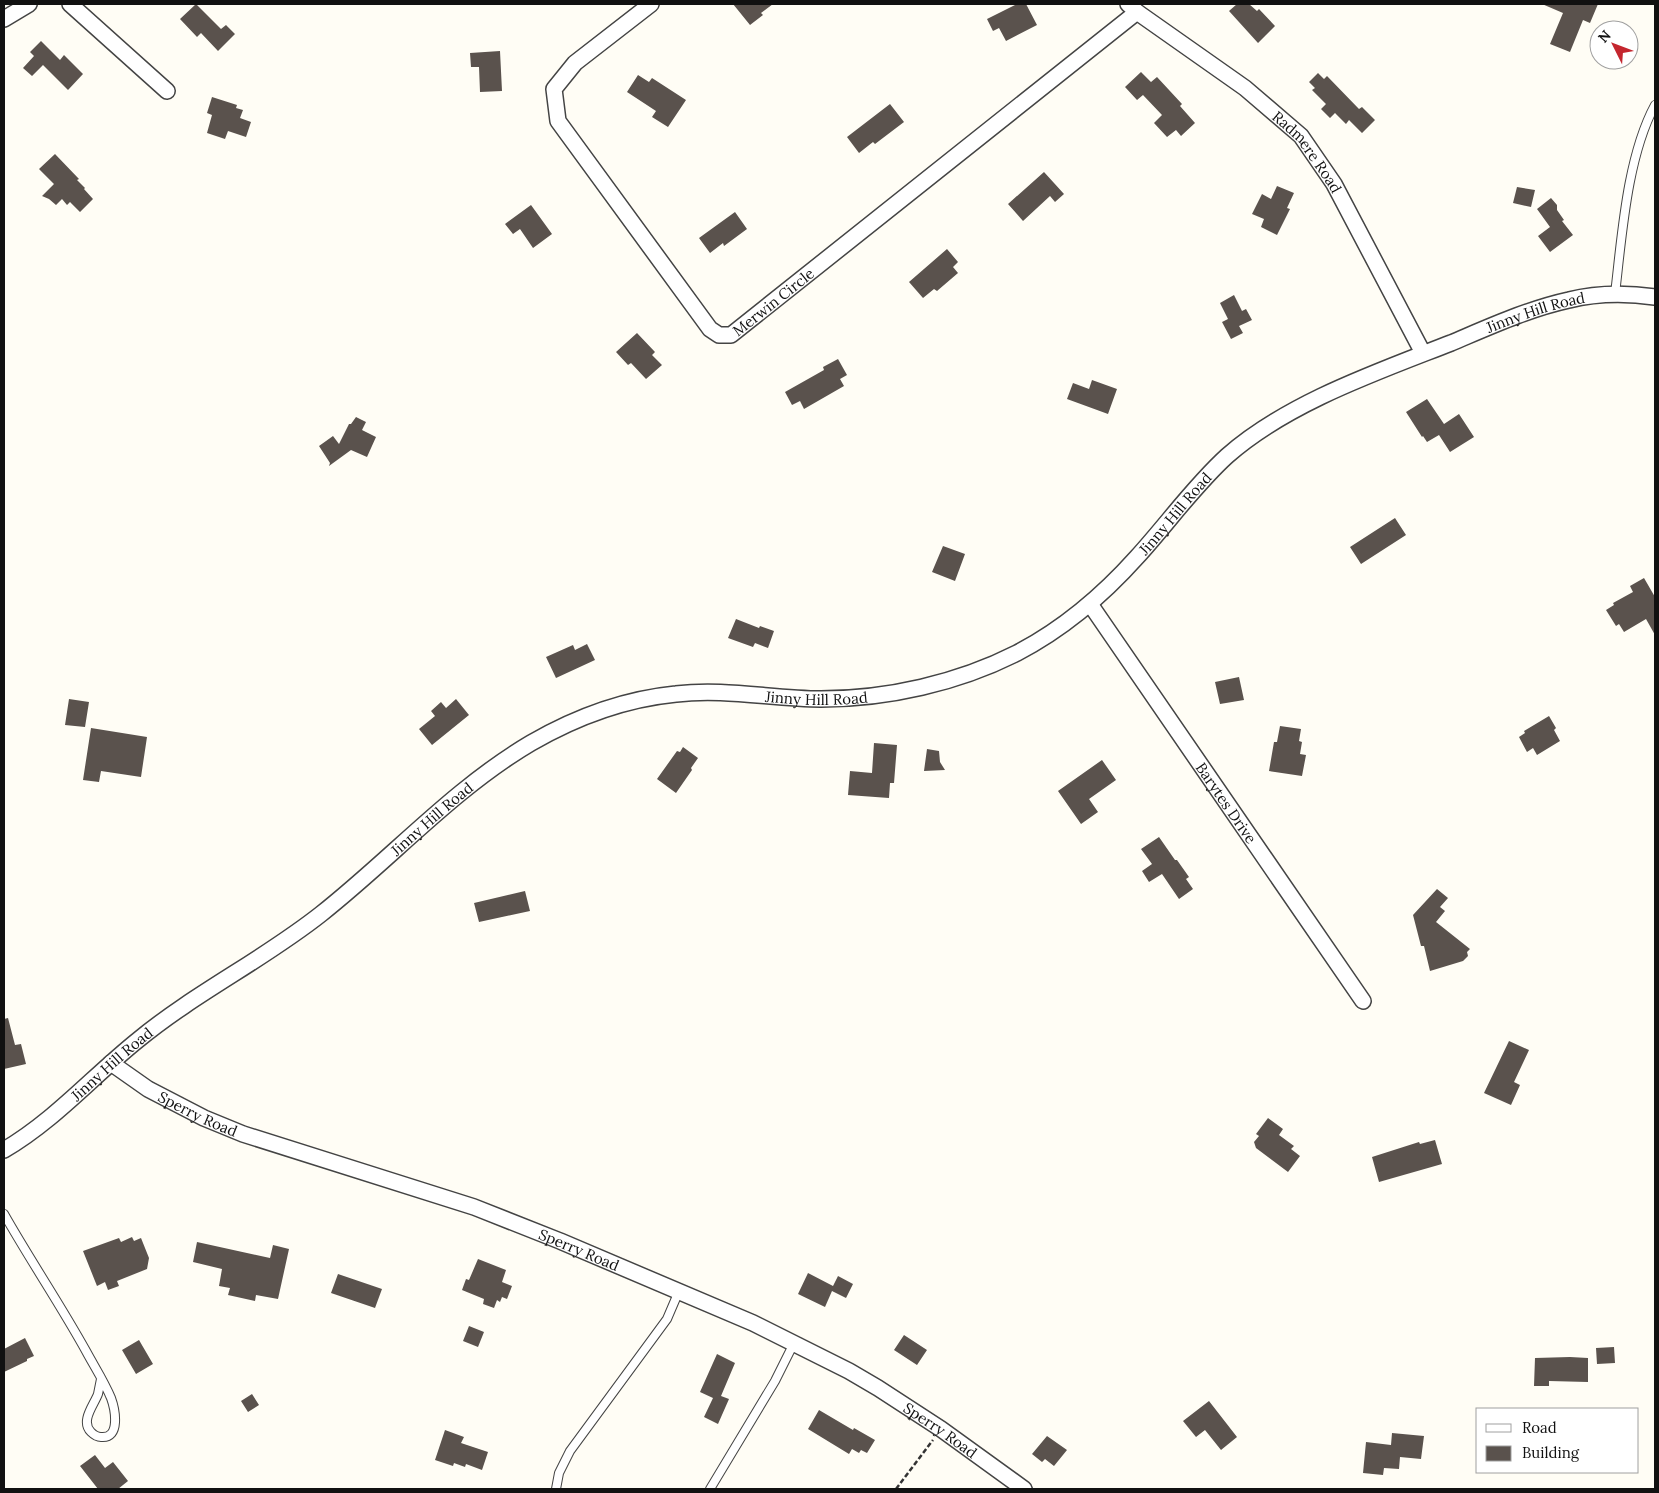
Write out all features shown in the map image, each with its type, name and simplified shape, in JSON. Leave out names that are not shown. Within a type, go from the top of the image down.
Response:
[{"type":"street","points":[[4,19],[29,4]]},
{"type":"street","points":[[70,4],[167,91]]},
{"type":"street","name":"Merwin Circle","points":[[651,4],[575,63],[554,89],[558,121],[710,329],[719,335],[731,335],[1133,8]]},
{"type":"street","name":"Radmere Road","points":[[1133,8],[1245,88],[1301,136],[1334,184],[1423,354]]},
{"type":"street","name":"Jinny Hill Road","points":[[4,1150],[41,1125],[142,1036],[184,1005],[292,936],[324,912],[489,770],[529,744],[560,727],[613,706],[650,697],[682,693],[723,692],[818,699],[849,698],[888,694],[937,683],[981,669],[1017,653],[1052,632],[1090,604],[1122,574],[1202,480],[1231,452],[1264,428],[1294,411],[1328,394],[1423,354],[1540,308],[1569,300],[1615,294],[1655,297]]},
{"type":"street","name":"Barytes Drive","points":[[1090,604],[1363,1001]]},
{"type":"street","name":"Sperry Road","points":[[111,1063],[148,1089],[204,1118],[243,1134],[474,1207],[560,1240],[794,1343],[849,1371],[941,1429],[1024,1489]]},
{"type":"lane","points":[[1615,294],[1632,169],[1648,118],[1655,105]]},
{"type":"lane","points":[[4,1214],[76,1333],[101,1379],[110,1398],[116,1417],[114,1430],[109,1436],[102,1438],[95,1436],[89,1430],[87,1421],[89,1411],[98,1394],[101,1379]]},
{"type":"lane","points":[[556,1489],[559,1473],[570,1451],[667,1319],[679,1291]]},
{"type":"lane","points":[[710,1489],[775,1381],[794,1343]]},
{"type":"path","points":[[896,1489],[941,1429]]},
{"type":"building","points":[[196,4],[221,29],[226,25],[235,34],[218,51],[201,33],[197,37],[180,19]]},
{"type":"building","points":[[733,4],[773,4],[750,25]]},
{"type":"building","points":[[1017,4],[1026,4],[1037,25],[1006,41],[999,28],[993,31],[987,19]]},
{"type":"building","points":[[1237,4],[1249,4],[1257,11],[1259,9],[1275,26],[1258,43],[1229,11]]},
{"type":"building","points":[[1542,4],[1598,4],[1589,23],[1583,20],[1570,52],[1550,44],[1563,13]]},
{"type":"building","points":[[41,41],[60,60],[64,55],[83,74],[68,90],[43,65],[32,76],[23,68],[34,56],[30,52]]},
{"type":"building","points":[[500,51],[502,91],[480,92],[479,67],[471,67],[470,53]]},
{"type":"building","points":[[1141,72],[1151,82],[1157,77],[1182,104],[1180,106],[1195,123],[1181,136],[1176,130],[1167,137],[1154,123],[1162,115],[1143,95],[1137,100],[1125,87]]},
{"type":"building","points":[[1318,73],[1324,79],[1327,76],[1359,109],[1362,107],[1375,120],[1362,133],[1349,120],[1346,124],[1335,113],[1330,118],[1321,109],[1326,104],[1312,90],[1315,88],[1309,82]]},
{"type":"building","points":[[638,75],[649,82],[652,78],[686,100],[668,127],[652,117],[656,111],[627,92]]},
{"type":"building","points":[[212,97],[237,105],[236,108],[243,110],[240,118],[251,122],[246,137],[228,131],[225,139],[207,133],[212,115],[207,113]]},
{"type":"building","points":[[890,104],[904,122],[875,144],[873,142],[859,153],[847,137]]},
{"type":"building","points":[[55,154],[79,179],[77,180],[93,199],[80,212],[70,202],[67,205],[62,199],[56,205],[42,196],[54,184],[39,169]]},
{"type":"building","points":[[1044,172],[1064,194],[1055,202],[1050,196],[1023,221],[1008,204]]},
{"type":"building","points":[[1277,186],[1294,193],[1287,208],[1290,209],[1277,235],[1261,227],[1264,219],[1252,214],[1262,194],[1271,199]]},
{"type":"building","points":[[1517,187],[1535,190],[1531,207],[1513,203]]},
{"type":"building","points":[[1551,198],[1557,205],[1557,210],[1564,220],[1562,221],[1573,235],[1550,252],[1538,236],[1550,227],[1537,209]]},
{"type":"building","points":[[531,205],[552,234],[533,248],[520,229],[513,234],[505,224]]},
{"type":"building","points":[[735,212],[747,229],[724,246],[723,243],[710,253],[699,238]]},
{"type":"building","points":[[947,249],[958,262],[953,267],[958,273],[937,291],[934,289],[923,298],[909,282]]},
{"type":"building","points":[[1234,295],[1242,311],[1246,309],[1252,320],[1239,326],[1243,333],[1231,339],[1222,322],[1228,319],[1220,303]]},
{"type":"building","points":[[637,333],[655,352],[652,355],[662,365],[646,379],[631,363],[628,365],[616,352]]},
{"type":"building","points":[[838,359],[847,375],[840,379],[844,386],[804,409],[800,401],[792,405],[785,392],[824,370],[823,367]]},
{"type":"building","points":[[1092,380],[1117,389],[1108,414],[1067,399],[1073,383],[1089,389]]},
{"type":"building","points":[[1427,399],[1444,424],[1459,414],[1474,437],[1450,452],[1439,435],[1427,442],[1406,412]]},
{"type":"building","points":[[356,417],[366,422],[362,430],[376,437],[367,457],[351,450],[329,466],[330,463],[319,446],[333,436],[339,444],[349,424]]},
{"type":"building","points":[[1395,518],[1406,535],[1361,564],[1350,547]]},
{"type":"building","points":[[943,546],[965,554],[955,581],[932,572]]},
{"type":"building","points":[[1644,578],[1655,597],[1655,635],[1646,619],[1624,632],[1619,624],[1616,626],[1606,610],[1614,605],[1613,603],[1633,592],[1630,586]]},
{"type":"building","points":[[736,619],[759,628],[760,626],[774,631],[768,648],[755,643],[753,647],[728,638]]},
{"type":"building","points":[[587,644],[595,660],[556,678],[546,657],[573,645],[575,650]]},
{"type":"building","points":[[1239,677],[1244,700],[1220,704],[1215,682]]},
{"type":"building","points":[[69,699],[89,702],[85,727],[65,725]]},
{"type":"building","points":[[456,699],[469,715],[432,745],[419,729],[435,716],[431,711],[441,702],[446,708]]},
{"type":"building","points":[[1549,716],[1556,728],[1554,730],[1560,741],[1537,755],[1533,748],[1527,752],[1519,737],[1525,733],[1524,731]]},
{"type":"building","points":[[1280,726],[1301,729],[1299,741],[1302,742],[1300,754],[1306,755],[1302,776],[1269,771],[1274,742],[1277,742]]},
{"type":"building","points":[[91,728],[147,737],[141,777],[101,771],[99,782],[83,780]]},
{"type":"building","points":[[874,743],[897,745],[894,783],[890,783],[889,798],[848,795],[850,771],[872,773]]},
{"type":"building","points":[[683,747],[698,758],[676,793],[657,779],[677,751],[680,752]]},
{"type":"building","points":[[927,749],[939,751],[940,762],[945,770],[924,771]]},
{"type":"building","points":[[1102,760],[1116,780],[1089,799],[1098,812],[1081,824],[1058,791]]},
{"type":"building","points":[[1159,837],[1189,877],[1186,879],[1193,889],[1179,899],[1162,874],[1149,882],[1142,871],[1152,864],[1141,849]]},
{"type":"building","points":[[1437,889],[1448,898],[1440,907],[1445,911],[1436,922],[1470,949],[1467,952],[1468,956],[1463,961],[1430,971],[1424,946],[1421,946],[1413,915]]},
{"type":"building","points":[[525,891],[530,911],[479,922],[474,903]]},
{"type":"building","points":[[8,1018],[15,1045],[21,1044],[26,1064],[4,1069],[4,1019]]},
{"type":"building","points":[[1509,1041],[1529,1050],[1514,1082],[1520,1085],[1511,1105],[1484,1093]]},
{"type":"building","points":[[1268,1118],[1283,1129],[1279,1135],[1294,1146],[1291,1149],[1300,1156],[1288,1172],[1256,1148],[1254,1142],[1259,1136],[1256,1134]]},
{"type":"building","points":[[1435,1140],[1442,1164],[1379,1182],[1372,1157],[1419,1142],[1420,1144]]},
{"type":"building","points":[[132,1237],[134,1241],[141,1238],[149,1258],[147,1269],[117,1281],[119,1286],[108,1290],[105,1282],[97,1286],[83,1251],[119,1238],[121,1242]]},
{"type":"building","points":[[197,1242],[270,1258],[273,1245],[289,1249],[278,1299],[256,1295],[255,1301],[228,1295],[230,1288],[219,1286],[222,1269],[193,1262]]},
{"type":"building","points":[[478,1259],[506,1270],[502,1282],[512,1286],[507,1299],[502,1297],[500,1302],[497,1300],[494,1308],[483,1304],[484,1299],[462,1290],[466,1279],[469,1280]]},
{"type":"building","points":[[808,1273],[833,1286],[838,1276],[853,1284],[846,1298],[832,1291],[825,1307],[798,1294]]},
{"type":"building","points":[[338,1274],[382,1289],[375,1308],[331,1293]]},
{"type":"building","points":[[469,1326],[484,1332],[478,1347],[463,1341]]},
{"type":"building","points":[[904,1335],[927,1350],[917,1365],[894,1350]]},
{"type":"building","points":[[25,1338],[34,1356],[4,1372],[4,1349]]},
{"type":"building","points":[[139,1340],[153,1364],[136,1374],[122,1350]]},
{"type":"building","points":[[1614,1347],[1615,1363],[1597,1364],[1596,1348]]},
{"type":"building","points":[[717,1354],[735,1363],[721,1396],[729,1399],[718,1424],[704,1417],[713,1398],[700,1392]]},
{"type":"building","points":[[1535,1358],[1588,1358],[1588,1382],[1549,1381],[1549,1386],[1534,1386]]},
{"type":"building","points":[[252,1394],[259,1405],[248,1412],[241,1401]]},
{"type":"building","points":[[1209,1401],[1237,1437],[1221,1450],[1205,1430],[1196,1437],[1183,1421]]},
{"type":"building","points":[[819,1410],[853,1430],[854,1428],[875,1440],[867,1453],[861,1450],[859,1453],[852,1449],[849,1454],[808,1429]]},
{"type":"building","points":[[445,1430],[464,1437],[461,1443],[488,1452],[482,1470],[466,1464],[465,1467],[454,1463],[453,1466],[435,1460]]},
{"type":"building","points":[[1392,1433],[1424,1436],[1421,1459],[1400,1457],[1399,1469],[1384,1468],[1383,1475],[1363,1473],[1366,1442],[1391,1445]]},
{"type":"building","points":[[1047,1436],[1067,1450],[1054,1466],[1045,1459],[1042,1462],[1032,1454]]},
{"type":"building","points":[[95,1455],[105,1468],[113,1462],[128,1481],[118,1489],[98,1489],[80,1466]]}]
